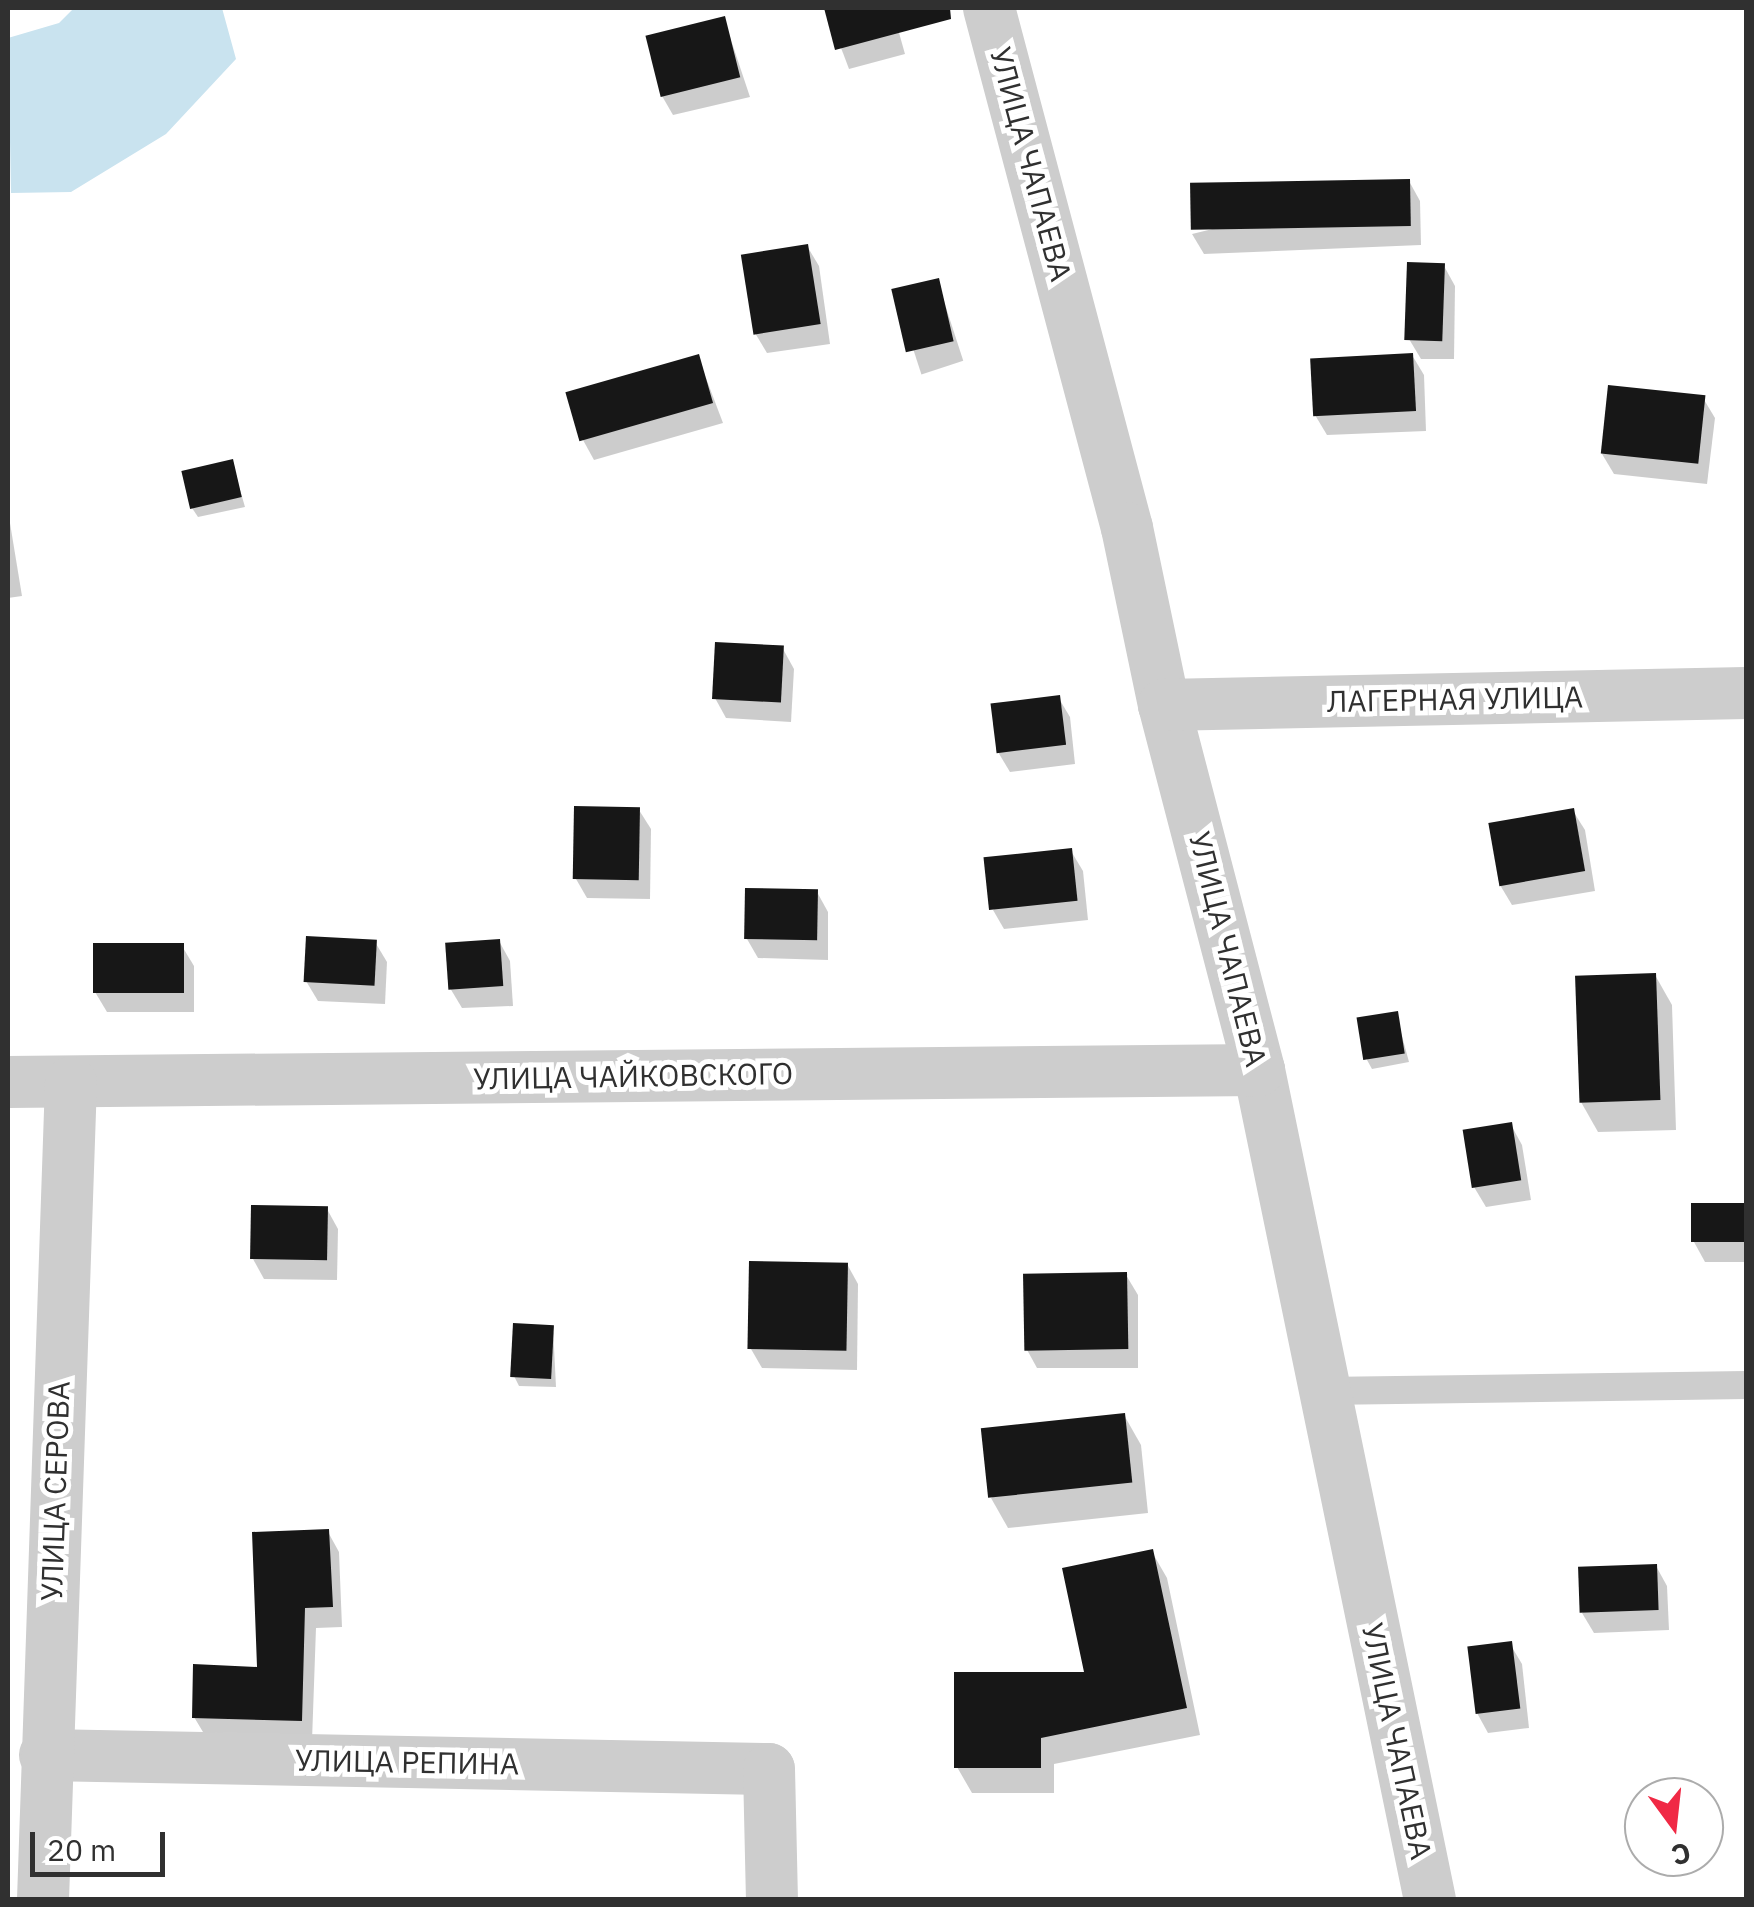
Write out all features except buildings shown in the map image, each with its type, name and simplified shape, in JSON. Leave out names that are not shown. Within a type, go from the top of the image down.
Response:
[{"type":"street","name":"УЛИЦА ЧАПАЕВА","points":[[989,8],[1127,528],[1164,704],[1260,1070],[1322,1392],[1430,1900]]},
{"type":"street","name":"ЛАГЕРНАЯ УЛИЦА","points":[[1164,704],[1746,693]]},
{"type":"street","name":"УЛИЦА ЧАЙКОВСКОГО","points":[[8,1082],[1260,1070]]},
{"type":"street","name":"УЛИЦА СЕРОВА","points":[[31,1881],[45,1755],[71,1082]]},
{"type":"street","name":"УЛИЦА РЕПИНА","points":[[45,1755],[768,1769],[772,1900]]},
{"type":"lane","points":[[1322,1392],[1746,1385]]},
{"type":"water","points":[[74,8],[222,8],[236,59],[166,134],[71,192],[11,193],[8,38],[59,23]]}]
